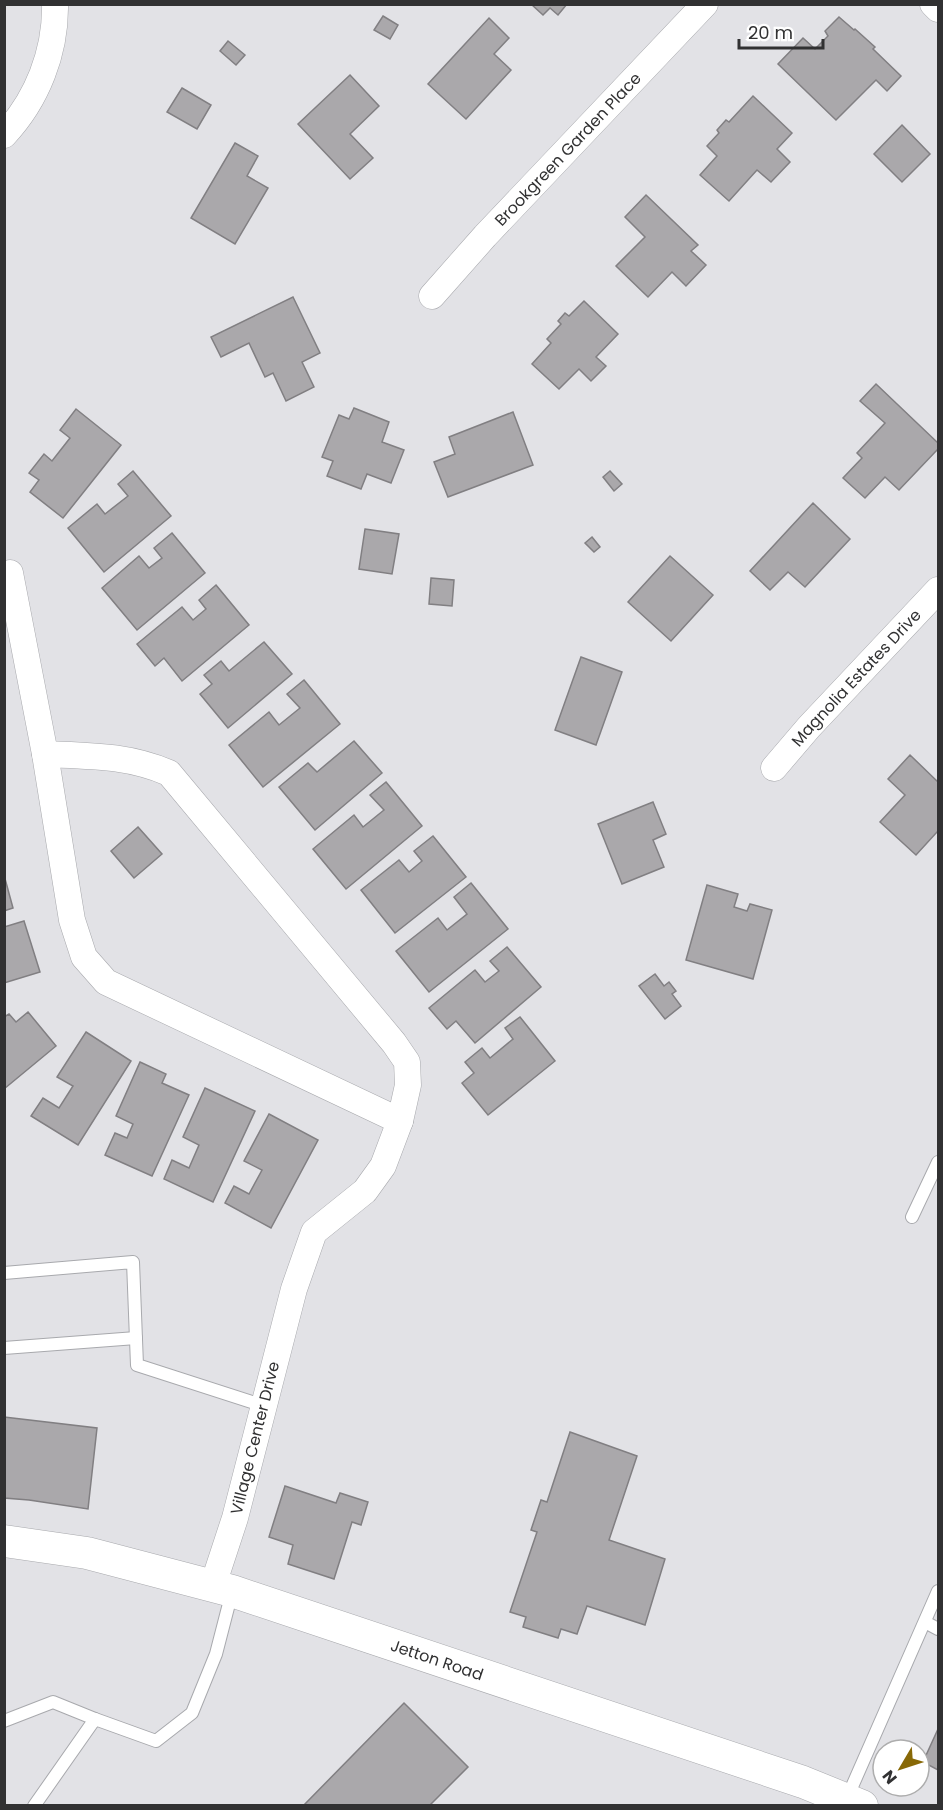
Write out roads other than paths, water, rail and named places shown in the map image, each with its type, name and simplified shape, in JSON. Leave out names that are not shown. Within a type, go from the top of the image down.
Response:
[{"type":"street","points":[[4,135],[14,125],[37,88],[50,53],[56,21],[55,4]]},
{"type":"street","name":"Brookgreen Garden Place","points":[[432,296],[485,236],[705,4]]},
{"type":"street","points":[[933,4],[939,9]]},
{"type":"street","points":[[10,573],[45,754],[72,920],[84,957],[106,982],[400,1121]]},
{"type":"street","name":"Magnolia Estates Drive","points":[[774,768],[809,727],[939,590]]},
{"type":"street","name":"Village Center Drive","points":[[45,754],[121,759],[148,764],[168,773],[394,1043],[407,1062],[408,1085],[400,1121],[382,1166],[365,1191],[314,1232],[294,1289],[235,1518],[223,1588]]},
{"type":"street","name":"Jetton Road","points":[[4,1541],[87,1553],[223,1588],[803,1782],[850,1804]]},
{"type":"lane","points":[[912,1216],[939,1162]]},
{"type":"lane","points":[[4,1273],[134,1262],[137,1365],[264,1406]]},
{"type":"lane","points":[[4,1347],[136,1338]]},
{"type":"lane","points":[[4,1721],[53,1702],[156,1741],[192,1713],[216,1654],[223,1588]]},
{"type":"lane","points":[[850,1804],[939,1591]]},
{"type":"lane","points":[[925,1622],[939,1629]]},
{"type":"lane","points":[[34,1806],[95,1719]]}]
